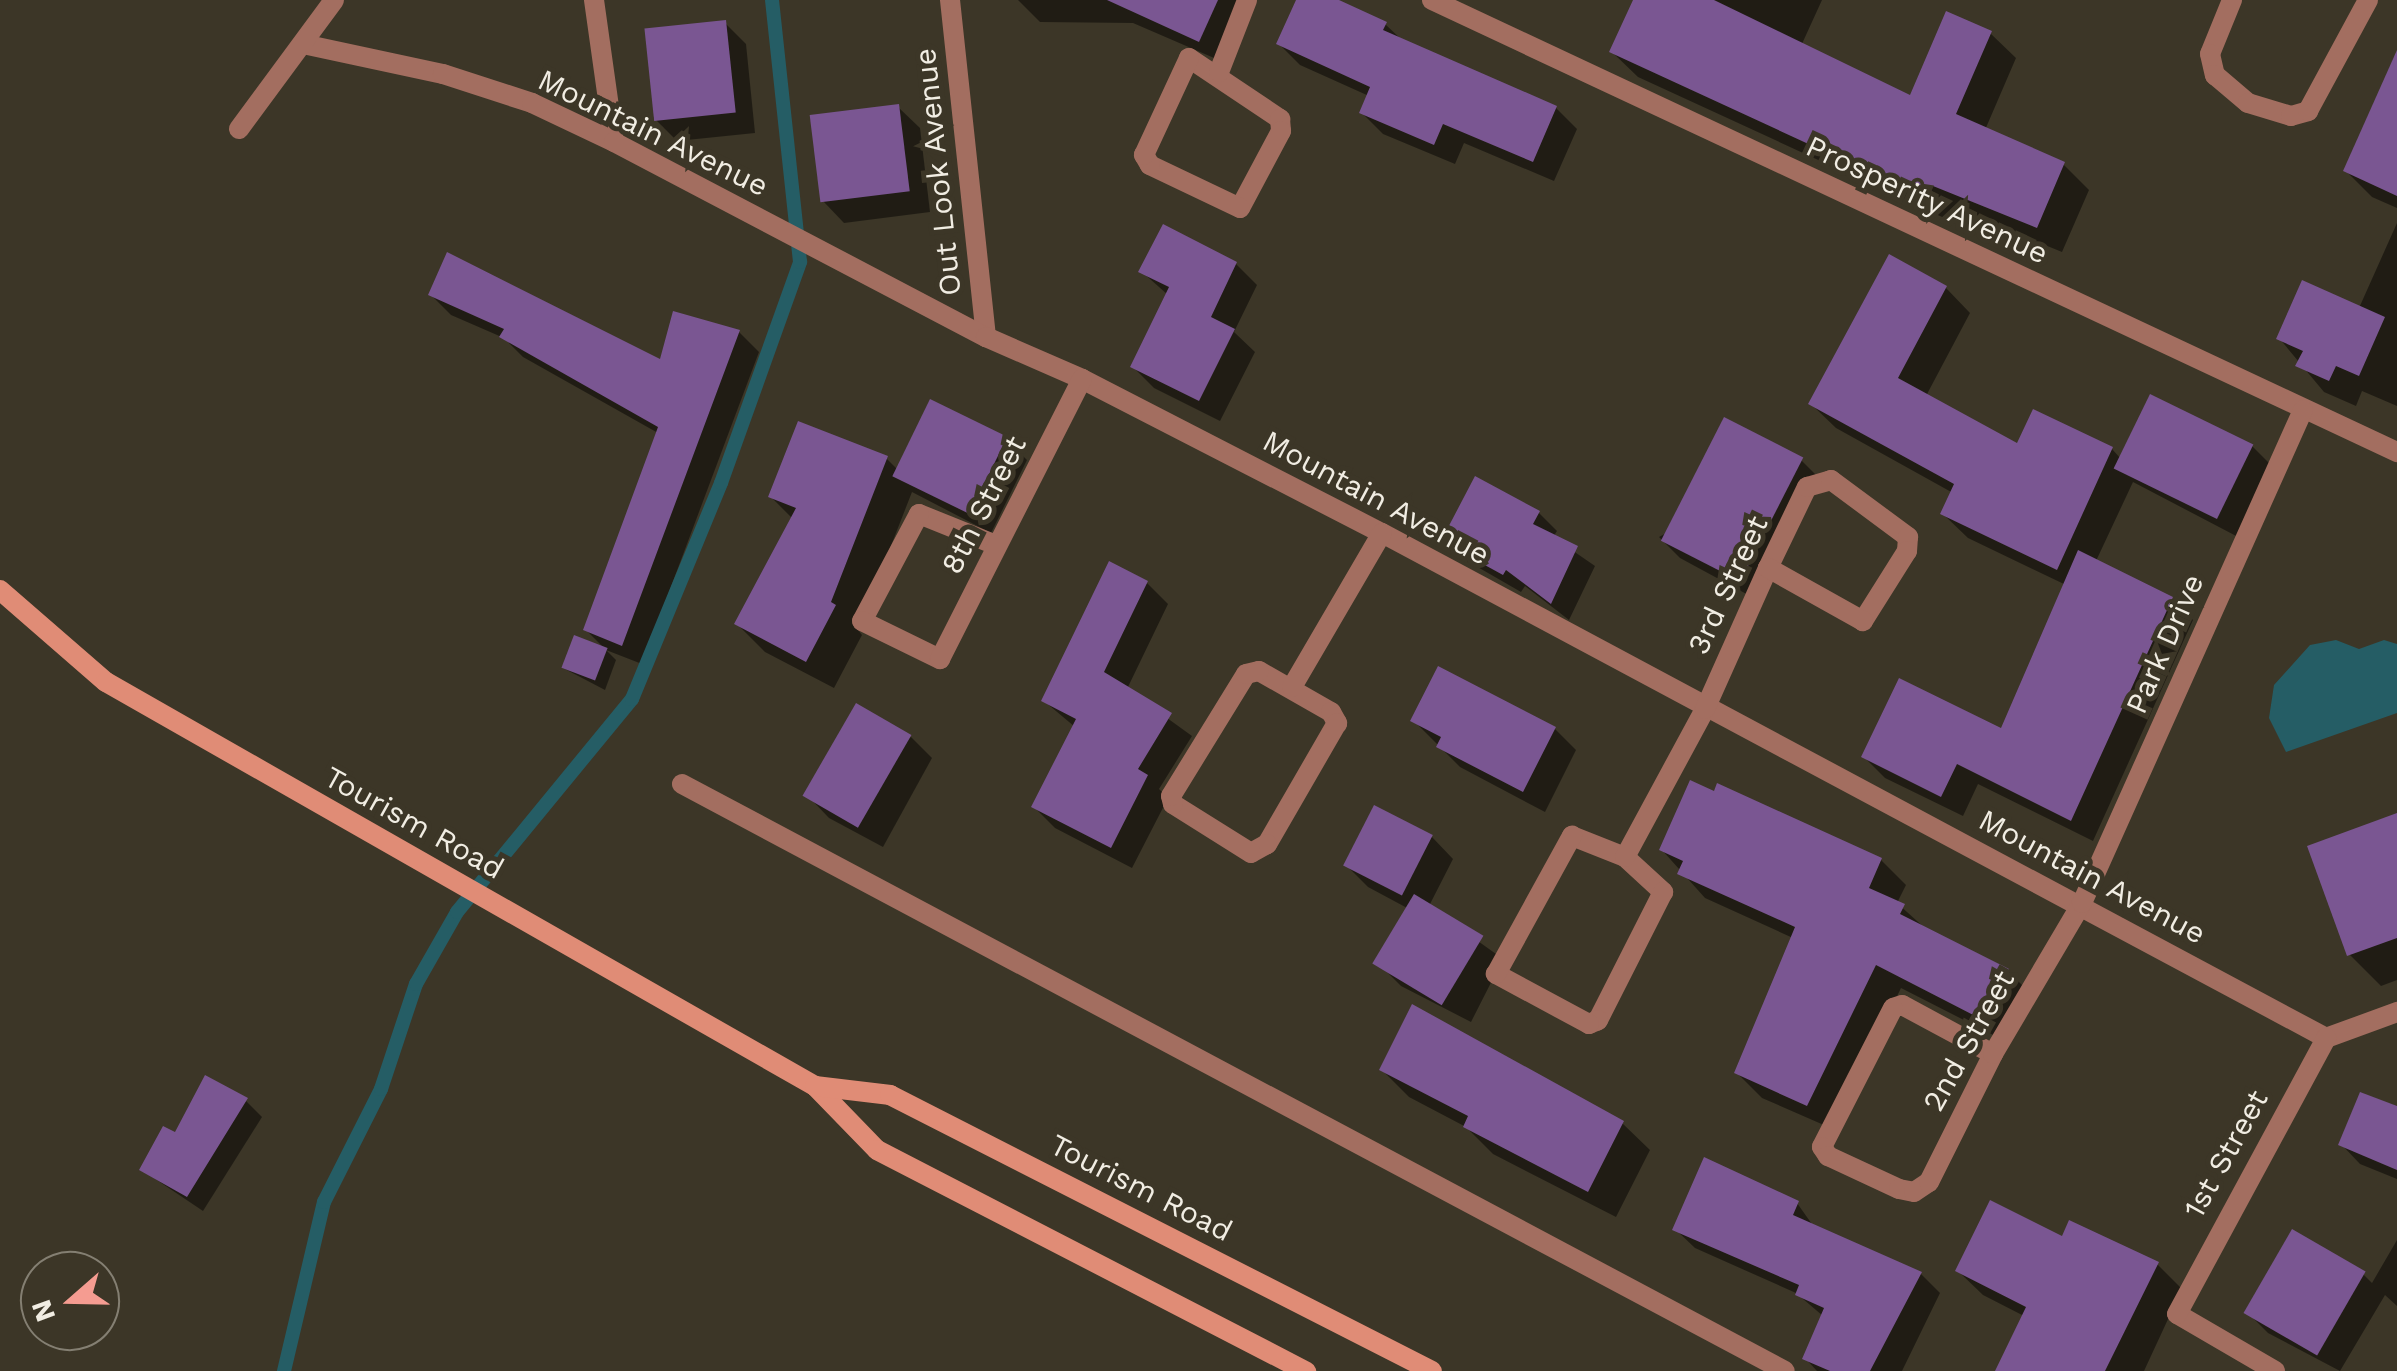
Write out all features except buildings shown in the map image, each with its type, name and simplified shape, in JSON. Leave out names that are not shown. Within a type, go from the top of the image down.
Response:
[{"type":"main road","name":"Tourism Road","points":[[0,590],[106,682],[393,849],[575,945],[815,1086],[877,1150],[1306,1371]]},
{"type":"main road","name":"Tourism Road","points":[[815,1086],[890,1096],[1432,1371]]},
{"type":"street","points":[[239,129],[334,0]]},
{"type":"street","points":[[594,0],[614,142]]},
{"type":"street","name":"Out Look Avenue","points":[[950,0],[986,338]]},
{"type":"street","points":[[1218,72],[1247,0]]},
{"type":"street","name":"Prosperity Avenue","points":[[1432,0],[2397,452]]},
{"type":"street","points":[[2232,0],[2210,54],[2214,75],[2248,104],[2290,116],[2308,112],[2368,0]]},
{"type":"street","name":"Mountain Avenue","points":[[303,44],[444,74],[532,104],[614,142],[986,338],[1082,379],[1382,533],[1705,709],[2082,902],[2326,1038]]},
{"type":"street","points":[[1194,58],[1218,72],[1280,119],[1281,130],[1240,208],[1150,165],[1144,155],[1185,60],[1194,58]]},
{"type":"street","name":"8th Street","points":[[996,546],[919,514],[862,616],[865,625],[940,659],[1082,379]]},
{"type":"street","name":"Park Drive","points":[[2082,902],[2303,410]]},
{"type":"street","name":"3rd Street","points":[[1624,856],[1705,709],[1768,568],[1808,487],[1831,480],[1899,525],[1908,537],[1907,552],[1868,617],[1856,622],[1768,568]]},
{"type":"street","points":[[1292,687],[1382,533]]},
{"type":"street","points":[[1259,671],[1292,687],[1330,712],[1336,732],[1267,844],[1251,853],[1173,804],[1172,786],[1246,674],[1259,671]]},
{"type":"street","points":[[682,784],[1785,1371]]},
{"type":"street","points":[[1580,836],[1624,856],[1658,883],[1662,900],[1598,1020],[1589,1024],[1500,981],[1497,966],[1565,841],[1580,836]]},
{"type":"street","name":"2nd Street","points":[[1993,1054],[1902,1006],[1886,1013],[1822,1147],[1828,1156],[1899,1189],[1914,1192],[1928,1182],[1993,1054],[2082,902]]},
{"type":"street","points":[[2326,1038],[2397,1012]]},
{"type":"street","name":"1st Street","points":[[2274,1371],[2177,1314],[2180,1300],[2326,1038]]},
{"type":"water","points":[[2336,640],[2359,649],[2384,640],[2397,644],[2397,713],[2286,752],[2269,718],[2274,685],[2310,645]]},
{"type":"waterway","points":[[284,1371],[324,1202],[381,1089],[416,984],[457,912],[632,699],[721,483],[800,262],[772,0]]}]
